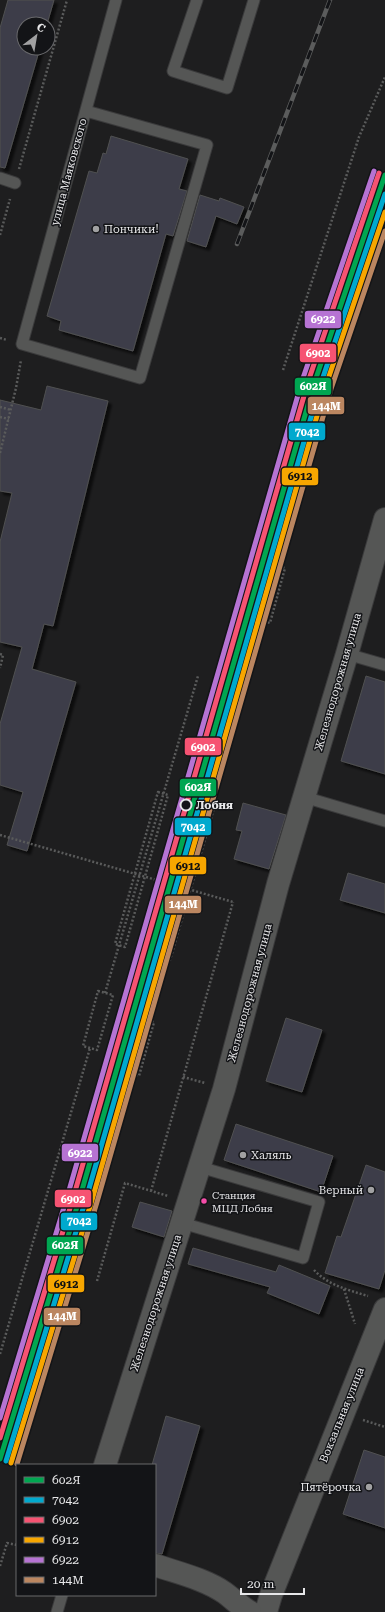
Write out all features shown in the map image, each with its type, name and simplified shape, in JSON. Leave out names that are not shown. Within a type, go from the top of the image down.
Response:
[{"type":"street","name":"Железнодорожная улица","points":[[105,1464],[224,1089],[278,884],[347,654],[385,519]]},
{"type":"street","name":"Вокзальная улица","points":[[266,1612],[378,1303]]},
{"type":"street","points":[[156,1565],[206,1583],[225,1593],[240,1606],[250,1612]]},
{"type":"lane","name":"улица Маяковского","points":[[22,344],[116,0]]},
{"type":"lane","points":[[197,0],[173,71],[227,88],[254,0]]},
{"type":"lane","points":[[22,344],[140,378],[207,145],[86,111]]},
{"type":"lane","points":[[0,178],[15,182]]},
{"type":"lane","points":[[347,654],[385,665]]},
{"type":"lane","points":[[304,797],[385,822]]},
{"type":"lane","points":[[182,1223],[303,1258],[319,1202],[200,1167]]},
{"type":"lane","points":[[57,1612],[62,1596]]},
{"type":"path","points":[[0,235],[67,0]]},
{"type":"path","points":[[282,370],[359,137],[385,77]]},
{"type":"path","points":[[0,453],[21,365],[22,344]]},
{"type":"path","points":[[278,566],[329,388]]},
{"type":"path","points":[[0,407],[11,410]]},
{"type":"path","points":[[0,417],[9,419]]},
{"type":"path","points":[[271,564],[278,566],[285,568],[270,623],[255,619],[271,564]]},
{"type":"path","points":[[147,1020],[262,620]]},
{"type":"path","points":[[0,654],[3,655],[0,668]]},
{"type":"path","points":[[105,993],[198,676]]},
{"type":"path","points":[[158,792],[168,795],[125,947],[119,946],[115,944],[158,792]]},
{"type":"path","points":[[204,805],[209,806],[214,808],[170,960],[165,959],[160,957],[204,805]]},
{"type":"path","points":[[0,835],[233,902],[151,1191]]},
{"type":"path","points":[[98,991],[113,995],[97,1050],[90,1048],[82,1046],[98,991]]},
{"type":"path","points":[[140,1018],[154,1022],[139,1076],[131,1074],[124,1072],[140,1018]]},
{"type":"path","points":[[0,1354],[90,1048]]},
{"type":"path","points":[[74,1274],[131,1074]]},
{"type":"path","points":[[97,1281],[125,1184],[144,1189]]},
{"type":"path","points":[[303,1258],[322,1278],[378,1303]]},
{"type":"path","points":[[0,1566],[7,1543],[16,1545]]},
{"type":"building","points":[[8,0],[54,0],[49,16],[16,16],[16,56],[38,56],[5,168],[0,167],[0,28]]},
{"type":"building","points":[[111,136],[188,159],[179,189],[187,191],[173,236],[166,234],[133,351],[59,330],[61,321],[47,316],[89,171],[97,173],[103,153],[106,154]]},
{"type":"building","points":[[200,195],[219,201],[220,198],[244,207],[237,224],[216,216],[206,247],[187,241]]},
{"type":"building","points":[[47,386],[108,401],[53,626],[44,624],[32,669],[76,682],[27,851],[7,845],[23,792],[0,785],[0,724],[22,647],[0,642],[0,542],[12,493],[0,491],[0,400],[41,410]]},
{"type":"building","points":[[366,676],[385,682],[385,774],[341,761]]},
{"type":"building","points":[[243,803],[286,815],[269,869],[234,859],[242,831],[236,830]]},
{"type":"building","points":[[348,873],[385,884],[385,913],[340,900]]},
{"type":"building","points":[[286,1018],[322,1030],[302,1092],[266,1081]]},
{"type":"building","points":[[236,1124],[333,1156],[321,1192],[224,1160]]},
{"type":"building","points":[[366,1165],[385,1172],[385,1270],[379,1289],[325,1273],[337,1236],[341,1237]]},
{"type":"building","points":[[140,1202],[172,1211],[164,1237],[132,1227]]},
{"type":"building","points":[[193,1248],[276,1272],[279,1265],[330,1286],[319,1314],[267,1293],[270,1287],[188,1264]]},
{"type":"building","points":[[166,1416],[200,1426],[162,1554],[156,1553],[156,1464],[152,1464]]},
{"type":"building","points":[[364,1450],[385,1457],[385,1528],[343,1514]]},
{"type":"railway","points":[[237,244],[330,0]]},
{"type":"transit line","name":"6922","points":[[0,1418],[68,1194],[302,381],[374,171]]},
{"type":"transit line","name":"6902","points":[[0,1438],[74,1195],[308,382],[379,173]]},
{"type":"transit line","name":"602Я","points":[[0,1459],[80,1197],[314,384],[385,175]]},
{"type":"transit line","name":"7042","points":[[6,1461],[86,1199],[320,386],[385,194]]},
{"type":"transit line","name":"6912","points":[[11,1463],[92,1200],[325,388],[385,212]]},
{"type":"transit line","name":"144М","points":[[17,1464],[97,1202],[331,389],[385,231]]},
{"type":"place","name":"Пончики!","points":[[96,229]]},
{"type":"place","name":"Лобня","points":[[186,805]]},
{"type":"place","name":"Халяль","points":[[243,1155]]},
{"type":"place","name":"Верный","points":[[371,1190]]},
{"type":"place","name":"Станция МЦД Лобня","points":[[204,1201]]},
{"type":"place","name":"Пятёрочка","points":[[369,1487]]}]
